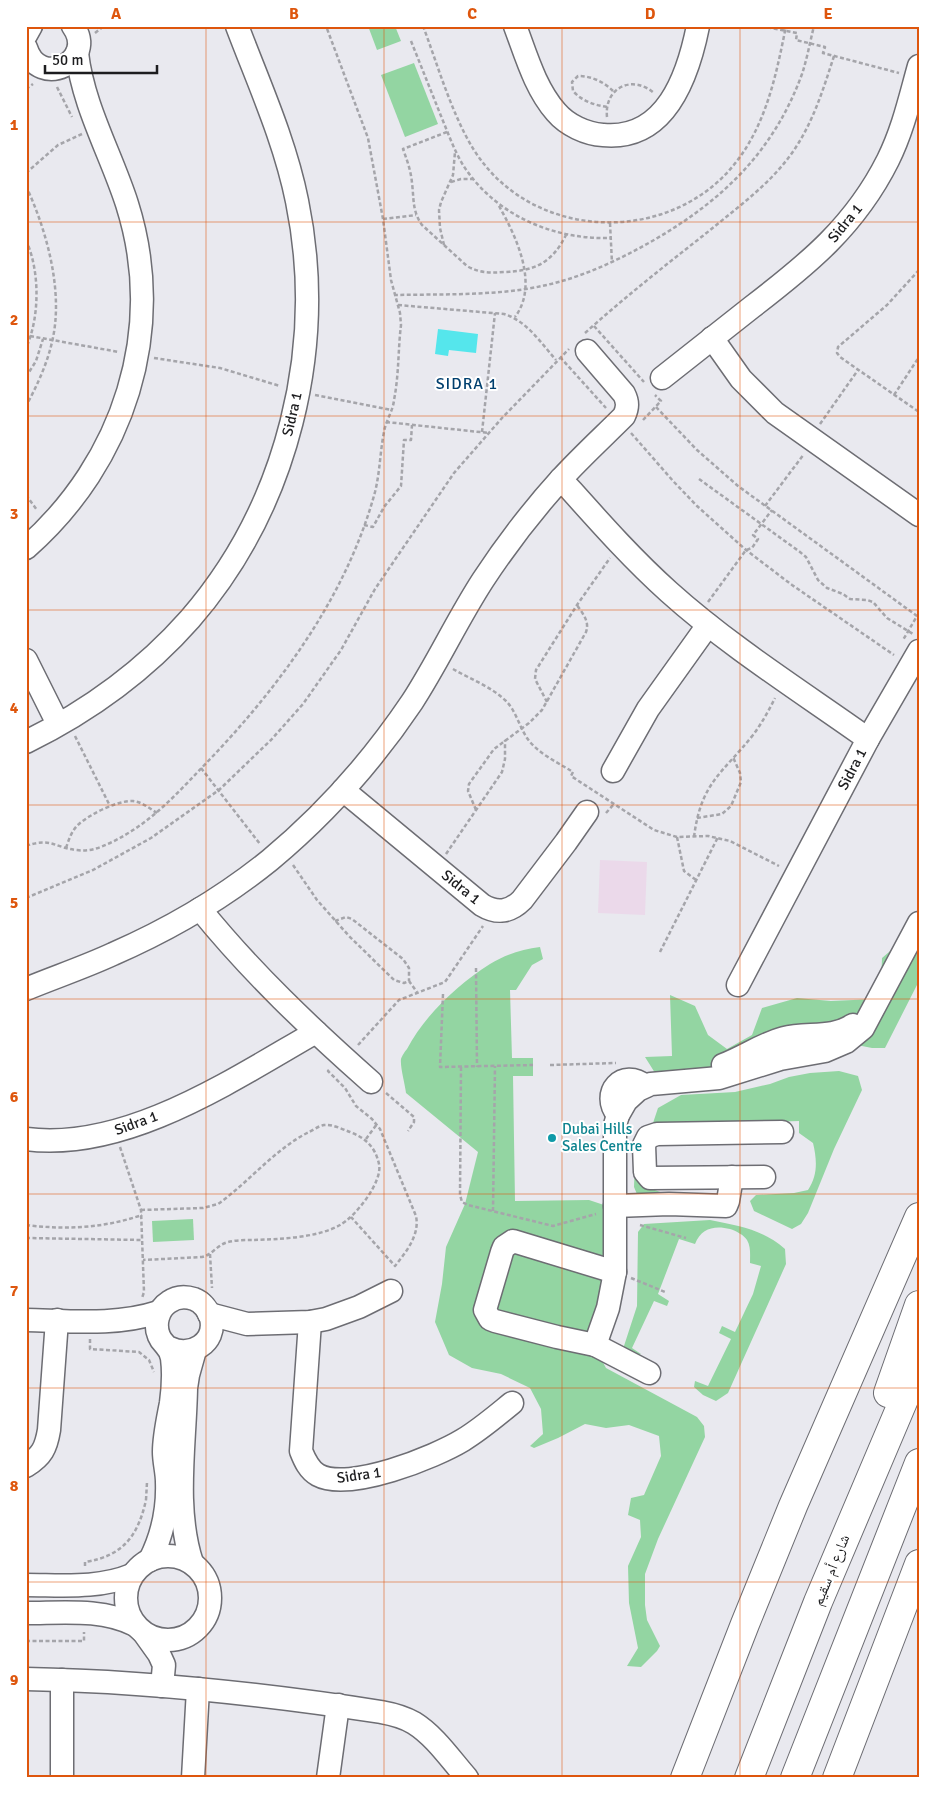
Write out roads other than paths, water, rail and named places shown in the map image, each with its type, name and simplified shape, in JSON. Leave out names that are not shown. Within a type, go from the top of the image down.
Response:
[{"type":"main road","points":[[685,1778],[793,1506],[919,1217]]},
{"type":"main road","points":[[847,1532],[884,1406],[919,1305]]},
{"type":"main road","name":"شارع أم سقيم","points":[[749,1778],[818,1602],[919,1364]]},
{"type":"main road","points":[[795,1778],[919,1463]]},
{"type":"main road","points":[[837,1778],[919,1564]]},
{"type":"main road","points":[[696,1778],[698,1743]]},
{"type":"street","points":[[26,34],[31,26]]},
{"type":"street","name":"Sidra 1","points":[[26,742],[95,702],[129,677],[161,649],[190,619],[216,586],[260,514],[289,434],[305,345],[307,297],[304,249],[297,202],[286,155],[237,26]]},
{"type":"street","points":[[515,26],[544,98],[557,114],[574,127],[593,135],[609,136],[635,131],[654,120],[666,108],[680,87],[688,67],[698,26]]},
{"type":"street","points":[[42,73],[68,64],[79,38]]},
{"type":"street","points":[[79,38],[84,123]]},
{"type":"street","points":[[26,48],[42,73],[74,87],[84,123],[127,205],[137,244],[141,285],[141,325],[137,355],[125,404],[110,439],[92,473],[70,504],[45,532],[26,548]]},
{"type":"street","name":"Sidra 1","points":[[655,387],[712,338],[796,273],[824,249],[848,222],[869,193],[887,161],[902,128],[918,70]]},
{"type":"street","points":[[712,338],[741,379],[775,413],[919,515]]},
{"type":"street","points":[[26,989],[116,953],[200,909],[248,877],[277,854],[343,790],[411,702],[437,661],[469,602],[507,545],[561,479],[629,427],[624,416],[627,409],[627,401],[624,394],[581,344]]},
{"type":"street","name":"Sidra 1","points":[[561,479],[622,547],[670,593],[702,620],[868,738]]},
{"type":"street","points":[[613,771],[702,620]]},
{"type":"street","name":"Sidra 1","points":[[738,985],[868,738],[914,641]]},
{"type":"street","points":[[26,660],[58,724]]},
{"type":"street","name":"Sidra 1","points":[[343,790],[490,909],[499,911],[508,910],[522,900],[556,857],[587,812]]},
{"type":"street","points":[[672,1081],[730,1063],[783,1038],[837,1033],[853,1026],[919,905]]},
{"type":"street","points":[[200,909],[245,962],[316,1032],[372,1082]]},
{"type":"street","points":[[595,1345],[608,1308],[615,1272],[614,1130],[618,1115],[632,1095],[645,1086],[672,1081],[719,1078],[780,1060],[825,1051],[846,1042],[863,1028],[919,923]]},
{"type":"street","name":"Sidra 1","points":[[26,1139],[66,1141],[90,1138],[142,1122],[196,1098],[316,1032]]},
{"type":"street","points":[[764,1177],[650,1178],[644,1172],[646,1141],[648,1137],[657,1134],[782,1132]]},
{"type":"street","points":[[615,1212],[669,1204],[726,1206],[732,1177]]},
{"type":"street","points":[[615,1272],[512,1242],[508,1243],[502,1252],[486,1305],[487,1315],[490,1319],[595,1345],[650,1373]]},
{"type":"street","points":[[26,1320],[112,1322],[136,1326],[176,1351],[189,1352],[227,1330],[247,1324],[310,1322],[343,1314],[390,1291]]},
{"type":"street","points":[[150,1560],[159,1538],[167,1501],[164,1443],[173,1385],[173,1366],[157,1328],[160,1312],[166,1304],[180,1298],[195,1299],[206,1309],[247,1324]]},
{"type":"street","points":[[192,1563],[186,1545],[183,1524],[186,1400],[188,1375],[212,1322],[206,1309]]},
{"type":"street","points":[[112,1322],[136,1319],[160,1312]]},
{"type":"street","points":[[26,1466],[37,1459],[46,1446],[49,1430],[57,1320]]},
{"type":"street","name":"Sidra 1","points":[[310,1322],[301,1451],[310,1468],[318,1475],[327,1479],[363,1477],[415,1463],[463,1440],[486,1425],[512,1403]]},
{"type":"street","points":[[164,1556],[179,1557],[192,1563],[202,1573],[208,1585],[210,1599],[208,1613],[202,1625],[181,1643],[163,1675],[159,1654],[128,1614],[127,1587],[132,1575],[140,1566],[150,1560],[164,1556]]},
{"type":"street","points":[[26,1584],[94,1585],[121,1580],[132,1575]]},
{"type":"street","points":[[26,1613],[108,1615],[122,1619],[155,1639],[167,1641],[180,1640],[191,1635]]},
{"type":"street","points":[[26,1679],[62,1680],[163,1675],[198,1689],[338,1705],[389,1714],[414,1724],[429,1735],[467,1778]]},
{"type":"street","points":[[62,1680],[62,1778]]},
{"type":"street","points":[[193,1778],[198,1689]]},
{"type":"street","points":[[328,1778],[338,1705]]},
{"type":"water","points":[[438,329],[478,334],[476,353],[449,350],[448,356],[435,354]]},
{"type":"place","name":"Dubai Hills Sales Centre","points":[[552,1138]]},
{"type":"district","name":"SIDRA 1","points":[[467,383]]}]
